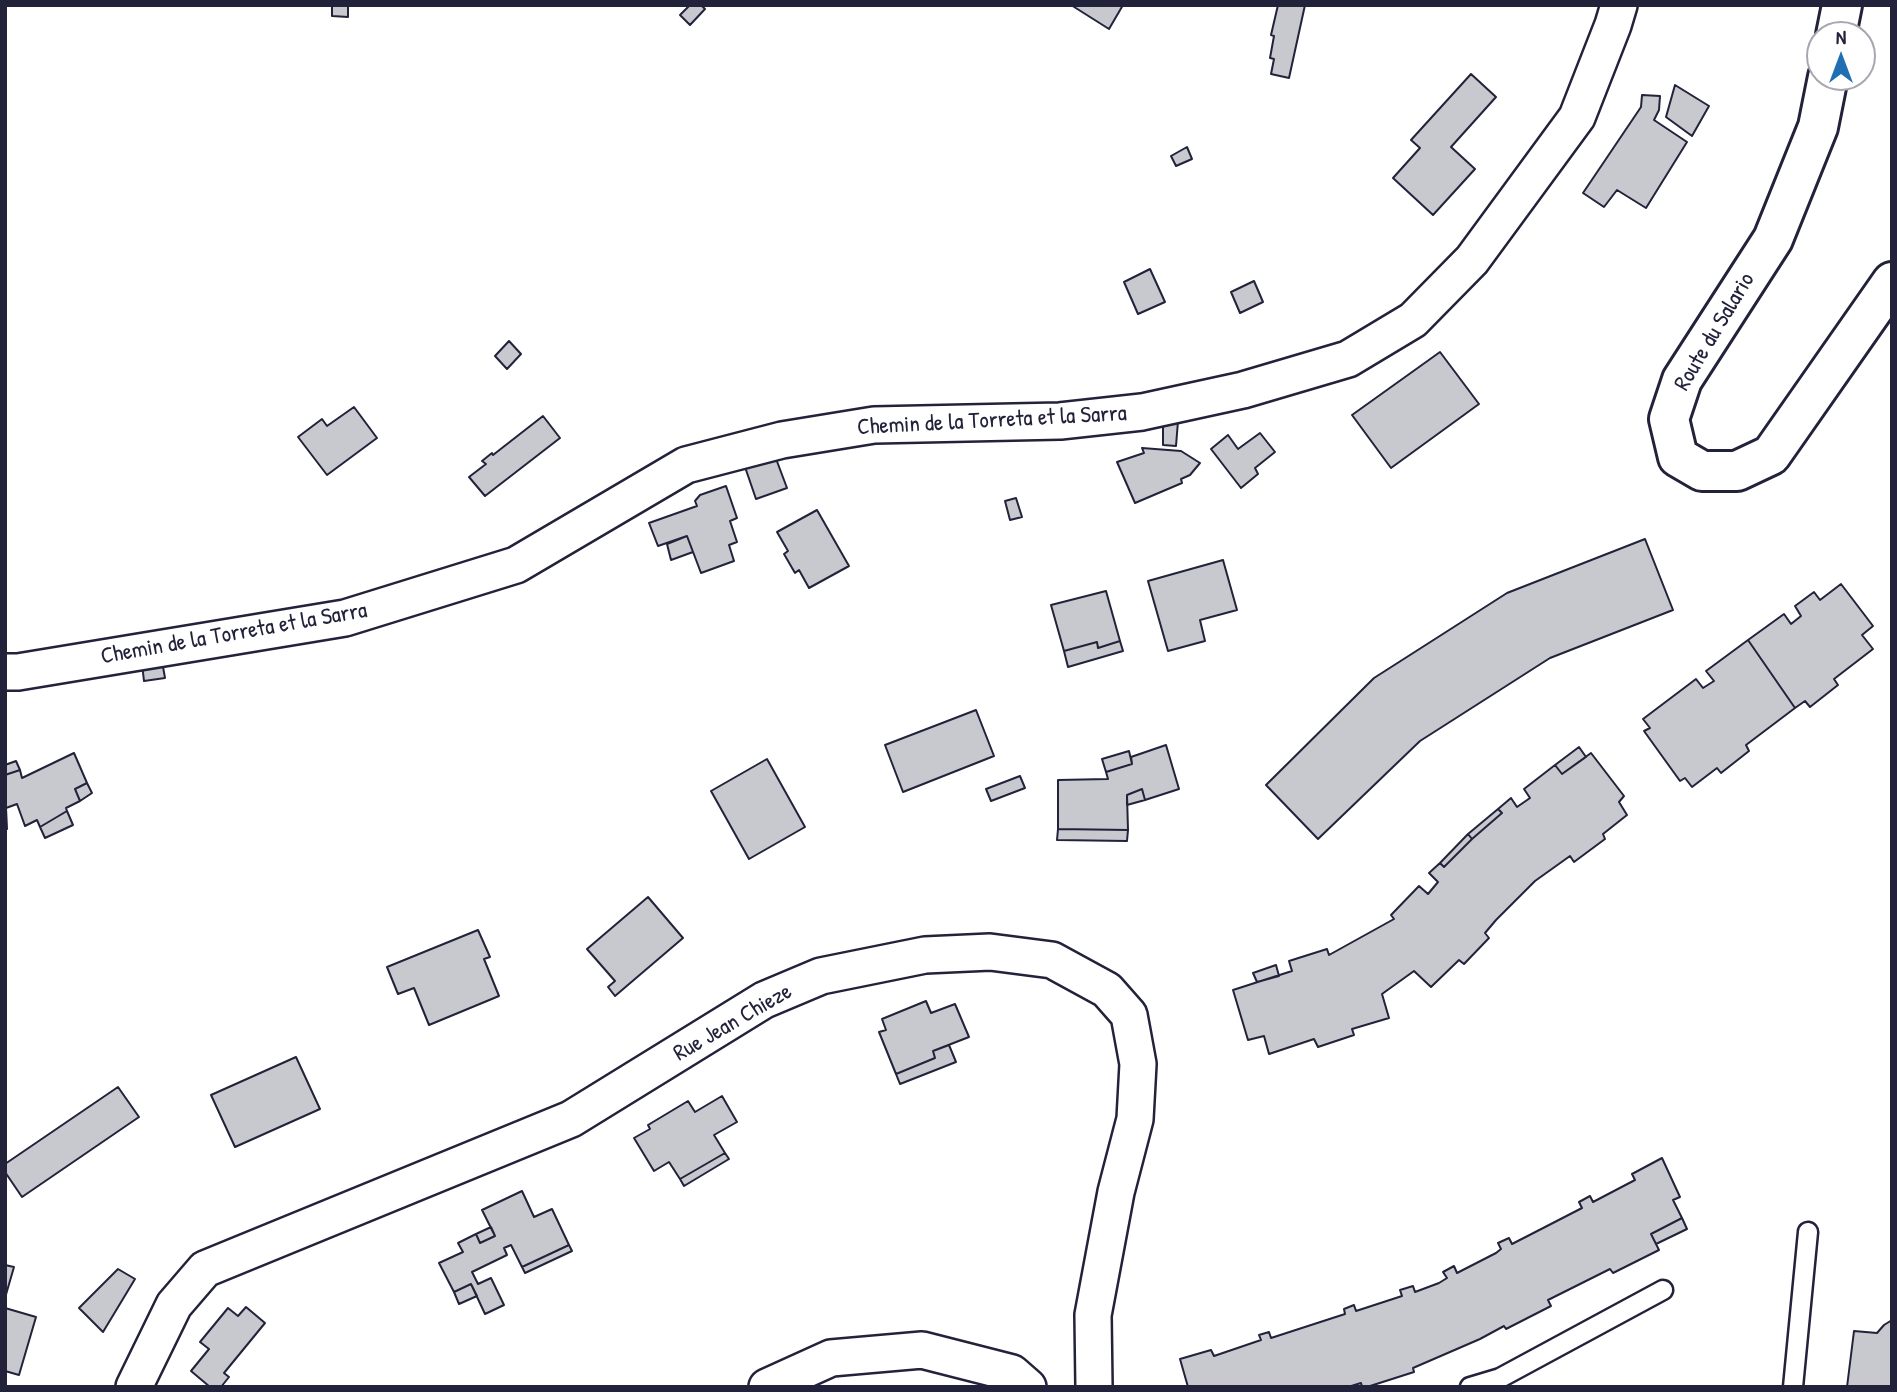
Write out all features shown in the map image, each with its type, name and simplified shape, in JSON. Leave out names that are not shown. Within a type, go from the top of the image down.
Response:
[{"type":"main road","name":"Route du Salario","points":[[1825,91],[1818,127],[1773,239],[1682,380],[1669,419],[1678,457],[1702,471],[1737,471],[1771,455],[1892,282]]},
{"type":"street","name":"Chemin de la Torreta et la Sarra","points":[[5,672],[345,618],[516,565],[686,465],[782,440],[874,425],[1060,421],[1142,412],[1243,390],[1348,359],[1413,320],[1472,260],[1577,117],[1619,5]]},
{"type":"street","name":"Rue Jean Chieze","points":[[134,1387],[174,1306],[205,1269],[572,1119],[764,1000],[821,976],[925,955],[990,952],[1052,960],[1107,990],[1129,1016],[1138,1064],[1135,1119],[1116,1192],[1093,1315],[1094,1387]]},
{"type":"street","points":[[767,1387],[831,1358],[922,1350],[1012,1373],[1028,1387]]},
{"type":"lane","points":[[1793,1387],[1808,1231]]},
{"type":"lane","points":[[1470,1387],[1502,1382],[1663,1290]]},
{"type":"building","points":[[332,5],[348,5],[348,17],[332,16]]},
{"type":"building","points":[[690,5],[701,5],[705,9],[690,25],[680,15]]},
{"type":"building","points":[[1071,5],[1123,5],[1109,29]]},
{"type":"building","points":[[1278,5],[1305,5],[1289,78],[1271,74],[1274,59],[1270,58],[1274,36],[1271,35]]},
{"type":"building","points":[[1471,74],[1496,97],[1451,147],[1475,169],[1433,215],[1393,178],[1420,148],[1411,140]]},
{"type":"building","points":[[1675,85],[1709,106],[1692,136],[1666,117]]},
{"type":"building","points":[[1642,95],[1660,96],[1659,110],[1654,120],[1687,142],[1646,208],[1617,190],[1604,207],[1583,193],[1641,107]]},
{"type":"building","points":[[1187,147],[1192,159],[1176,166],[1171,156]]},
{"type":"building","points":[[1150,269],[1165,302],[1138,314],[1124,282]]},
{"type":"building","points":[[1254,281],[1263,302],[1240,313],[1231,292]]},
{"type":"building","points":[[509,341],[521,354],[507,369],[495,356]]},
{"type":"building","points":[[1440,352],[1479,404],[1391,468],[1352,415]]},
{"type":"building","points":[[354,407],[377,438],[327,475],[298,437],[322,419],[327,426]]},
{"type":"building","points":[[543,416],[560,438],[485,496],[469,477],[486,464],[482,461]]},
{"type":"building","points":[[1178,421],[1176,446],[1163,445],[1163,424]]},
{"type":"building","points":[[1260,433],[1275,452],[1255,468],[1258,474],[1241,488],[1211,449],[1228,435],[1238,449]]},
{"type":"building","points":[[1142,448],[1181,451],[1200,463],[1190,475],[1181,479],[1182,483],[1135,503],[1117,462],[1144,453]]},
{"type":"building","points":[[775,456],[787,488],[756,499],[745,467]]},
{"type":"building","points":[[726,486],[737,518],[730,521],[737,542],[729,545],[734,561],[701,573],[687,536],[658,546],[649,523],[697,506],[695,501],[700,495]]},
{"type":"building","points":[[1016,498],[1022,517],[1010,520],[1005,501]]},
{"type":"building","points":[[817,510],[849,566],[809,588],[799,570],[795,573],[784,554],[788,551],[777,532]]},
{"type":"building","points":[[687,536],[693,552],[671,560],[667,544]]},
{"type":"building","points":[[1645,539],[1673,610],[1550,658],[1420,741],[1318,839],[1266,785],[1374,678],[1507,593]]},
{"type":"building","points":[[1223,560],[1237,610],[1200,620],[1205,641],[1168,651],[1148,581]]},
{"type":"building","points":[[1841,584],[1873,626],[1862,635],[1873,649],[1834,679],[1838,685],[1810,707],[1805,701],[1795,708],[1748,640],[1784,614],[1791,624],[1801,616],[1795,606],[1814,592],[1820,600]]},
{"type":"building","points":[[1106,591],[1120,641],[1098,648],[1097,642],[1064,651],[1051,605]]},
{"type":"building","points":[[1748,640],[1795,708],[1746,745],[1749,751],[1721,773],[1717,768],[1692,787],[1685,778],[1680,781],[1644,731],[1650,728],[1643,719],[1696,679],[1703,688],[1714,681],[1706,671]]},
{"type":"building","points":[[1120,641],[1123,651],[1068,667],[1064,651],[1097,642],[1098,648]]},
{"type":"building","points":[[162,661],[165,678],[144,681],[142,664]]},
{"type":"building","points":[[976,710],[994,756],[903,792],[885,745]]},
{"type":"building","points":[[1166,745],[1179,789],[1145,800],[1142,789],[1127,795],[1128,830],[1058,829],[1058,780],[1108,779],[1106,772],[1132,764],[1131,757]]},
{"type":"building","points":[[1579,747],[1586,757],[1562,774],[1555,765]]},
{"type":"building","points":[[1129,751],[1132,764],[1106,772],[1102,759]]},
{"type":"building","points":[[74,753],[87,783],[75,789],[80,801],[40,827],[37,820],[25,826],[17,804],[6,808],[5,829],[5,775],[20,770],[22,778]]},
{"type":"building","points":[[1591,753],[1624,796],[1619,802],[1627,815],[1603,834],[1605,839],[1574,862],[1570,856],[1535,881],[1496,920],[1485,933],[1489,938],[1464,964],[1459,960],[1431,987],[1414,971],[1382,994],[1389,1018],[1352,1029],[1354,1035],[1318,1047],[1314,1039],[1269,1054],[1264,1036],[1248,1040],[1233,990],[1292,971],[1289,961],[1327,949],[1329,955],[1394,919],[1391,915],[1419,886],[1428,894],[1438,882],[1429,873],[1440,863],[1444,867],[1502,813],[1498,809],[1511,798],[1517,807],[1530,798],[1524,789],[1555,765],[1562,774]]},
{"type":"building","points":[[767,759],[805,827],[749,859],[711,791]]},
{"type":"building","points":[[16,761],[20,770],[5,775],[5,765]]},
{"type":"building","points":[[1020,776],[1025,788],[991,801],[986,789]]},
{"type":"building","points":[[87,783],[92,793],[80,801],[75,789]]},
{"type":"building","points":[[1142,789],[1145,800],[1127,805],[1127,795]]},
{"type":"building","points":[[1498,809],[1502,813],[1472,839],[1468,834]]},
{"type":"building","points":[[67,811],[73,825],[45,838],[40,827]]},
{"type":"building","points":[[1058,829],[1128,830],[1127,841],[1057,840]]},
{"type":"building","points":[[1468,834],[1472,839],[1444,867],[1440,863]]},
{"type":"building","points":[[648,897],[683,938],[615,996],[608,987],[615,981],[587,949]]},
{"type":"building","points":[[478,930],[490,957],[484,959],[499,996],[429,1025],[414,988],[398,994],[387,967]]},
{"type":"building","points":[[1276,965],[1279,976],[1257,982],[1253,973]]},
{"type":"building","points":[[926,1001],[931,1013],[955,1004],[969,1037],[933,1051],[935,1058],[896,1074],[879,1032],[886,1030],[882,1019]]},
{"type":"building","points":[[949,1045],[956,1062],[900,1084],[896,1074],[935,1058],[933,1051]]},
{"type":"building","points":[[296,1057],[320,1109],[235,1147],[211,1095]]},
{"type":"building","points":[[118,1087],[139,1117],[22,1197],[5,1172],[5,1164]]},
{"type":"building","points":[[722,1096],[737,1122],[714,1135],[725,1153],[680,1179],[669,1162],[654,1171],[634,1138],[650,1129],[648,1125],[688,1101],[695,1112]]},
{"type":"building","points":[[725,1153],[729,1159],[684,1186],[680,1179]]},
{"type":"building","points":[[1662,1158],[1680,1197],[1673,1200],[1682,1218],[1651,1234],[1659,1250],[1613,1273],[1610,1269],[1548,1300],[1551,1306],[1506,1329],[1504,1326],[1413,1368],[1414,1372],[1367,1387],[1362,1387],[1361,1383],[1348,1387],[1188,1387],[1180,1359],[1211,1350],[1214,1356],[1261,1340],[1259,1335],[1269,1332],[1271,1338],[1345,1314],[1344,1309],[1354,1305],[1356,1311],[1402,1296],[1400,1290],[1413,1286],[1415,1292],[1439,1283],[1447,1278],[1443,1272],[1454,1266],[1457,1273],[1496,1253],[1501,1249],[1498,1243],[1509,1238],[1512,1244],[1582,1208],[1579,1202],[1590,1196],[1593,1202],[1635,1180],[1632,1174]]},
{"type":"building","points":[[522,1191],[534,1217],[552,1209],[569,1245],[522,1267],[511,1245],[504,1248],[507,1255],[472,1272],[478,1284],[491,1278],[504,1305],[485,1314],[471,1284],[454,1292],[439,1263],[463,1252],[458,1243],[476,1234],[480,1243],[495,1236],[482,1210]]},
{"type":"building","points":[[1682,1218],[1687,1229],[1656,1244],[1651,1234]]},
{"type":"building","points":[[491,1227],[495,1236],[480,1243],[476,1234]]},
{"type":"building","points":[[569,1245],[572,1251],[525,1273],[522,1267]]},
{"type":"building","points":[[5,1265],[14,1267],[5,1298]]},
{"type":"building","points":[[118,1269],[135,1279],[103,1332],[79,1308]]},
{"type":"building","points":[[471,1284],[477,1296],[459,1304],[454,1292]]},
{"type":"building","points":[[246,1307],[265,1323],[224,1373],[229,1377],[221,1387],[210,1387],[191,1371],[209,1349],[200,1342],[228,1308],[238,1316]]},
{"type":"building","points":[[5,1308],[36,1317],[19,1375],[5,1371]]},
{"type":"building","points":[[1892,1320],[1892,1387],[1847,1387],[1854,1331],[1877,1333]]}]
